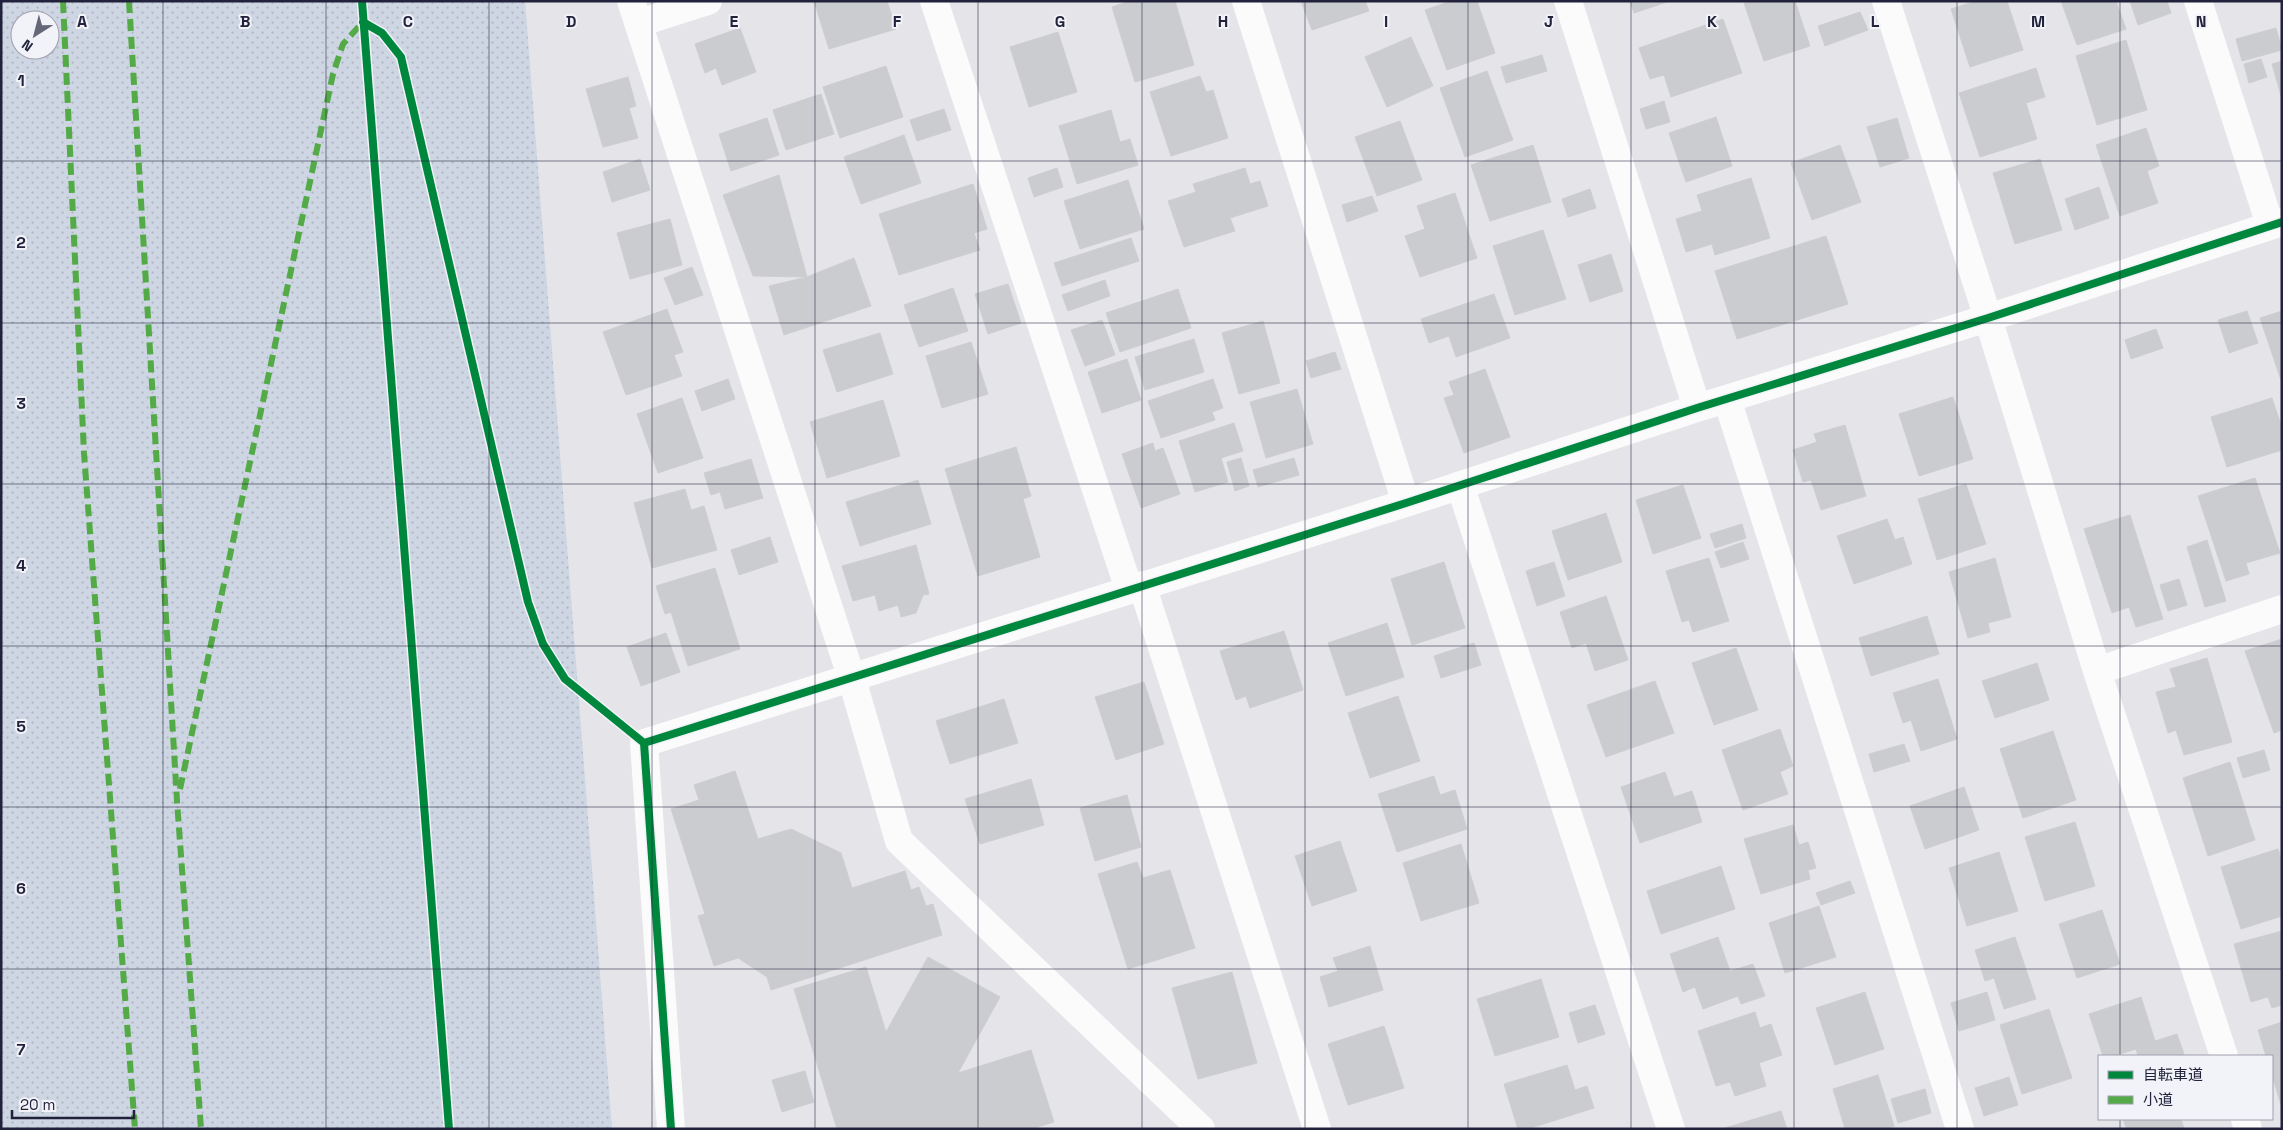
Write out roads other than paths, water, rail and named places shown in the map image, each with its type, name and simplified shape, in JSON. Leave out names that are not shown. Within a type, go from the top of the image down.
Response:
[{"type":"street","points":[[708,1],[635,12],[851,676],[899,841],[1201,1129]]},
{"type":"street","points":[[934,1],[1135,587],[1317,1129]]},
{"type":"street","points":[[1246,1],[1406,503]]},
{"type":"street","points":[[1568,1],[1697,408]]},
{"type":"street","points":[[1886,1],[1988,318],[2097,671],[2224,1055]]},
{"type":"street","points":[[670,1129],[644,742],[1460,486],[1697,408],[1988,318],[2276,223],[2198,1]]},
{"type":"street","points":[[1727,400],[1960,1129]]},
{"type":"street","points":[[1460,486],[1671,1129]]},
{"type":"street","points":[[2097,671],[2282,609]]}]
